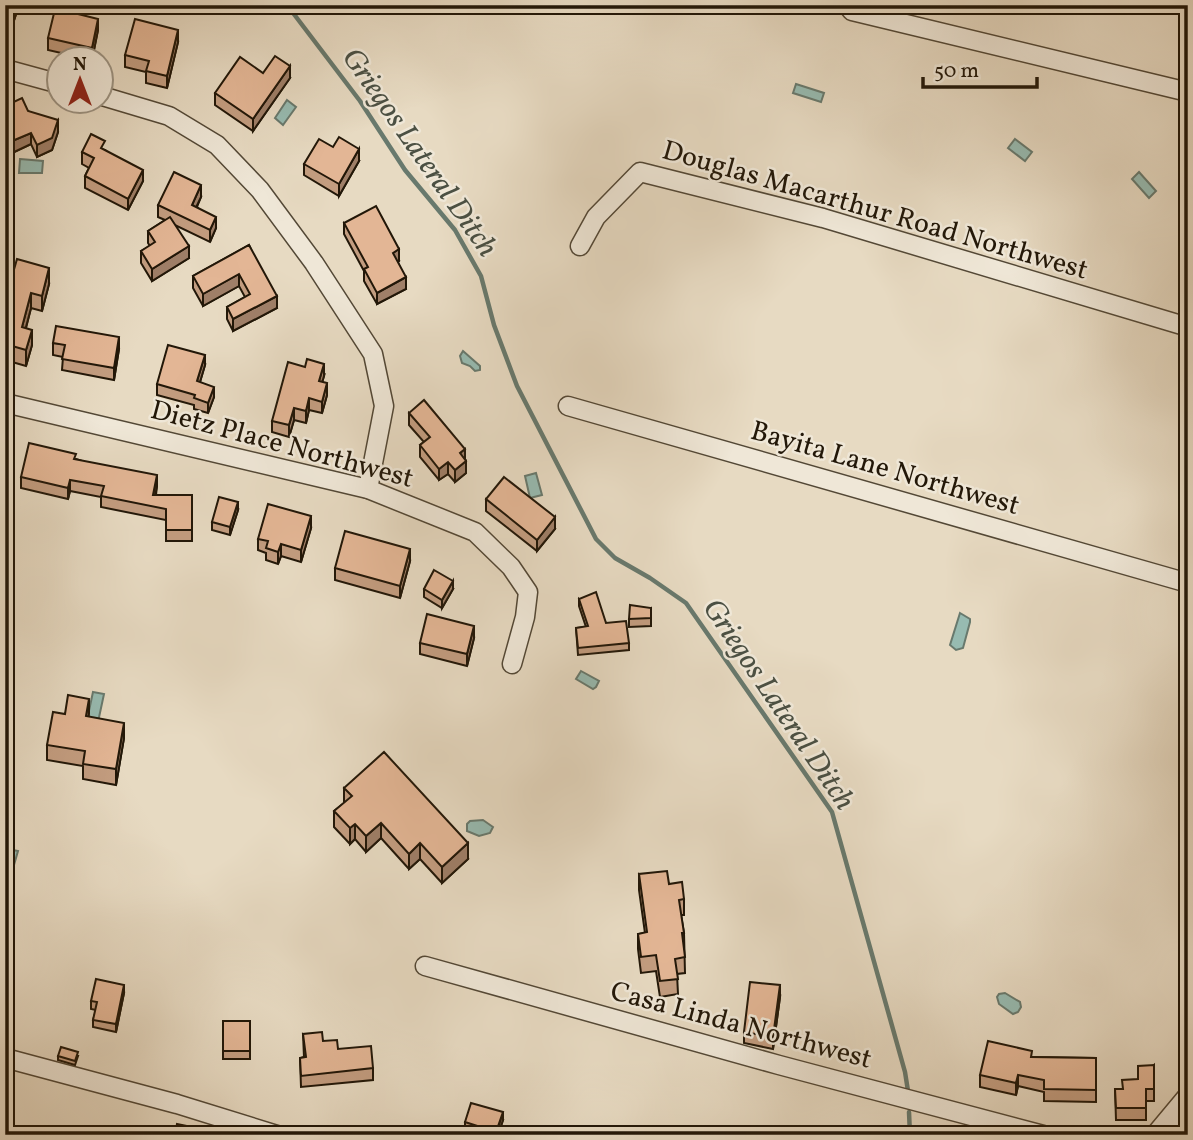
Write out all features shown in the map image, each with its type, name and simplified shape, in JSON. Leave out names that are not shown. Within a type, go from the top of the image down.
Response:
[{"type":"street","points":[[848,5],[852,10],[1188,92]]},
{"type":"street","points":[[5,69],[46,80]]},
{"type":"street","points":[[116,100],[169,116],[217,145],[260,190],[314,263],[373,354],[384,406],[368,489]]},
{"type":"street","name":"Douglas Macarthur Road Northwest","points":[[580,246],[596,217],[640,172],[823,218],[1188,327]]},
{"type":"street","name":"Dietz Place Northwest","points":[[5,403],[368,489],[475,532],[511,567],[528,592],[525,617],[512,663]]},
{"type":"street","name":"Bayita Lane Northwest","points":[[568,405],[1188,583]]},
{"type":"street","name":"Casa Linda Northwest","points":[[425,966],[1042,1135]]},
{"type":"street","points":[[5,1058],[177,1104],[256,1132],[277,1135]]},
{"type":"street","points":[[1158,1135],[1188,1099]]},
{"type":"water","points":[[796,84],[824,93],[821,102],[793,93]]},
{"type":"water","points":[[287,100],[296,107],[283,125],[275,118]]},
{"type":"water","points":[[1015,139],[1032,152],[1025,161],[1008,148]]},
{"type":"water","points":[[20,159],[43,161],[42,173],[19,173]]},
{"type":"water","points":[[1139,172],[1156,191],[1149,198],[1132,179]]},
{"type":"water","points":[[463,351],[480,366],[480,370],[475,371],[462,363],[460,356]]},
{"type":"water","points":[[536,473],[542,495],[530,498],[525,476]]},
{"type":"water","points":[[960,613],[970,619],[970,622],[963,648],[956,650],[950,645]]},
{"type":"water","points":[[581,671],[599,681],[596,687],[593,689],[576,679]]},
{"type":"water","points":[[93,692],[104,694],[98,722],[87,720]]},
{"type":"water","points":[[483,820],[493,827],[490,833],[479,836],[467,831],[470,821]]},
{"type":"water","points":[[8,849],[18,851],[12,872],[5,871]]},
{"type":"water","points":[[1005,993],[1020,1002],[1018,1012],[1013,1014],[999,1004],[997,997]]},
{"type":"building","points":[[5,5],[15,5],[9,25],[5,24]]},
{"type":"building","points":[[56,5],[76,5],[74,13],[98,19],[92,46],[48,38]]},
{"type":"building","points":[[135,19],[178,30],[167,76],[146,71],[149,61],[125,55]]},
{"type":"building","points":[[275,56],[290,66],[253,119],[215,93],[240,57],[263,73]]},
{"type":"building","points":[[22,98],[28,111],[58,120],[52,138],[37,145],[31,133],[12,141],[9,152],[5,154],[5,106]]},
{"type":"building","points":[[91,134],[105,141],[101,148],[143,170],[128,199],[85,176],[94,158],[82,152]]},
{"type":"building","points":[[339,137],[359,149],[339,184],[304,164],[319,139],[333,147]]},
{"type":"building","points":[[174,172],[201,185],[192,205],[216,217],[210,230],[158,205]]},
{"type":"building","points":[[376,206],[399,249],[393,253],[406,277],[377,293],[364,269],[368,267],[344,223]]},
{"type":"building","points":[[5,207],[14,207],[14,227],[5,227]]},
{"type":"building","points":[[170,217],[189,246],[152,269],[141,251],[155,242],[148,231]]},
{"type":"building","points":[[249,245],[277,296],[233,319],[227,307],[250,294],[239,274],[203,294],[193,276]]},
{"type":"building","points":[[17,259],[49,268],[42,296],[31,293],[22,327],[32,330],[26,350],[5,344],[5,294]]},
{"type":"building","points":[[56,326],[119,337],[114,368],[62,359],[65,345],[53,343]]},
{"type":"building","points":[[168,345],[205,355],[197,381],[214,387],[208,403],[194,398],[195,395],[157,384]]},
{"type":"building","points":[[307,359],[324,364],[319,381],[327,383],[322,402],[309,398],[306,411],[294,408],[289,425],[272,421],[288,362],[305,367]]},
{"type":"building","points":[[424,400],[465,449],[460,453],[466,461],[455,470],[448,462],[439,469],[420,445],[430,437],[409,413]]},
{"type":"building","points":[[29,443],[76,454],[74,459],[157,475],[153,495],[192,495],[192,530],[166,530],[166,509],[101,496],[104,486],[70,480],[68,488],[21,477]]},
{"type":"building","points":[[504,477],[555,517],[537,540],[486,499]]},
{"type":"building","points":[[219,497],[238,502],[230,527],[212,522]]},
{"type":"building","points":[[268,504],[311,516],[301,550],[281,544],[278,552],[266,548],[268,541],[258,539]]},
{"type":"building","points":[[345,531],[410,549],[400,586],[335,568]]},
{"type":"building","points":[[434,570],[453,581],[442,600],[424,589]]},
{"type":"building","points":[[596,592],[606,623],[626,621],[629,643],[578,648],[576,628],[588,626],[579,599]]},
{"type":"building","points":[[630,605],[651,608],[651,618],[629,619]]},
{"type":"building","points":[[427,614],[474,626],[467,654],[420,643]]},
{"type":"building","points":[[68,695],[89,699],[86,716],[124,723],[116,769],[83,764],[85,751],[47,745],[53,712],[65,714]]},
{"type":"building","points":[[384,752],[468,843],[442,867],[420,843],[409,854],[381,823],[366,836],[355,824],[350,828],[334,811],[352,796],[344,788]]},
{"type":"building","points":[[667,871],[669,884],[682,882],[684,899],[679,900],[685,957],[675,959],[678,979],[660,981],[656,955],[641,957],[638,934],[647,932],[639,874]]},
{"type":"building","points":[[96,979],[124,985],[116,1024],[93,1020],[97,1002],[91,1001]]},
{"type":"building","points":[[750,982],[780,985],[773,1037],[744,1032]]},
{"type":"building","points":[[223,1021],[250,1021],[250,1051],[223,1051]]},
{"type":"building","points":[[322,1032],[323,1041],[337,1040],[338,1049],[371,1046],[373,1068],[301,1076],[300,1058],[306,1057],[303,1034]]},
{"type":"building","points":[[988,1041],[1032,1051],[1031,1057],[1096,1058],[1096,1090],[1044,1089],[1044,1080],[1018,1075],[1016,1083],[980,1075]]},
{"type":"building","points":[[61,1047],[78,1052],[75,1061],[58,1056]]},
{"type":"building","points":[[1154,1065],[1154,1089],[1146,1089],[1146,1108],[1116,1108],[1115,1089],[1123,1089],[1122,1080],[1138,1079],[1138,1066]]},
{"type":"building","points":[[471,1103],[503,1112],[496,1132],[465,1122]]},
{"type":"building","points":[[177,1124],[216,1132],[217,1128],[240,1135],[175,1135]]},
{"type":"building","points":[[934,1130],[955,1135],[933,1135]]},
{"type":"waterway","name":"Griegos Lateral Ditch","points":[[287,5],[360,101],[405,170],[455,230],[481,276],[494,325],[517,386],[596,539],[615,558],[686,603],[832,812],[908,1091]]},
{"type":"waterway","name":"Griegos Lateral Ditch","points":[[909,1112],[910,1135]]}]
